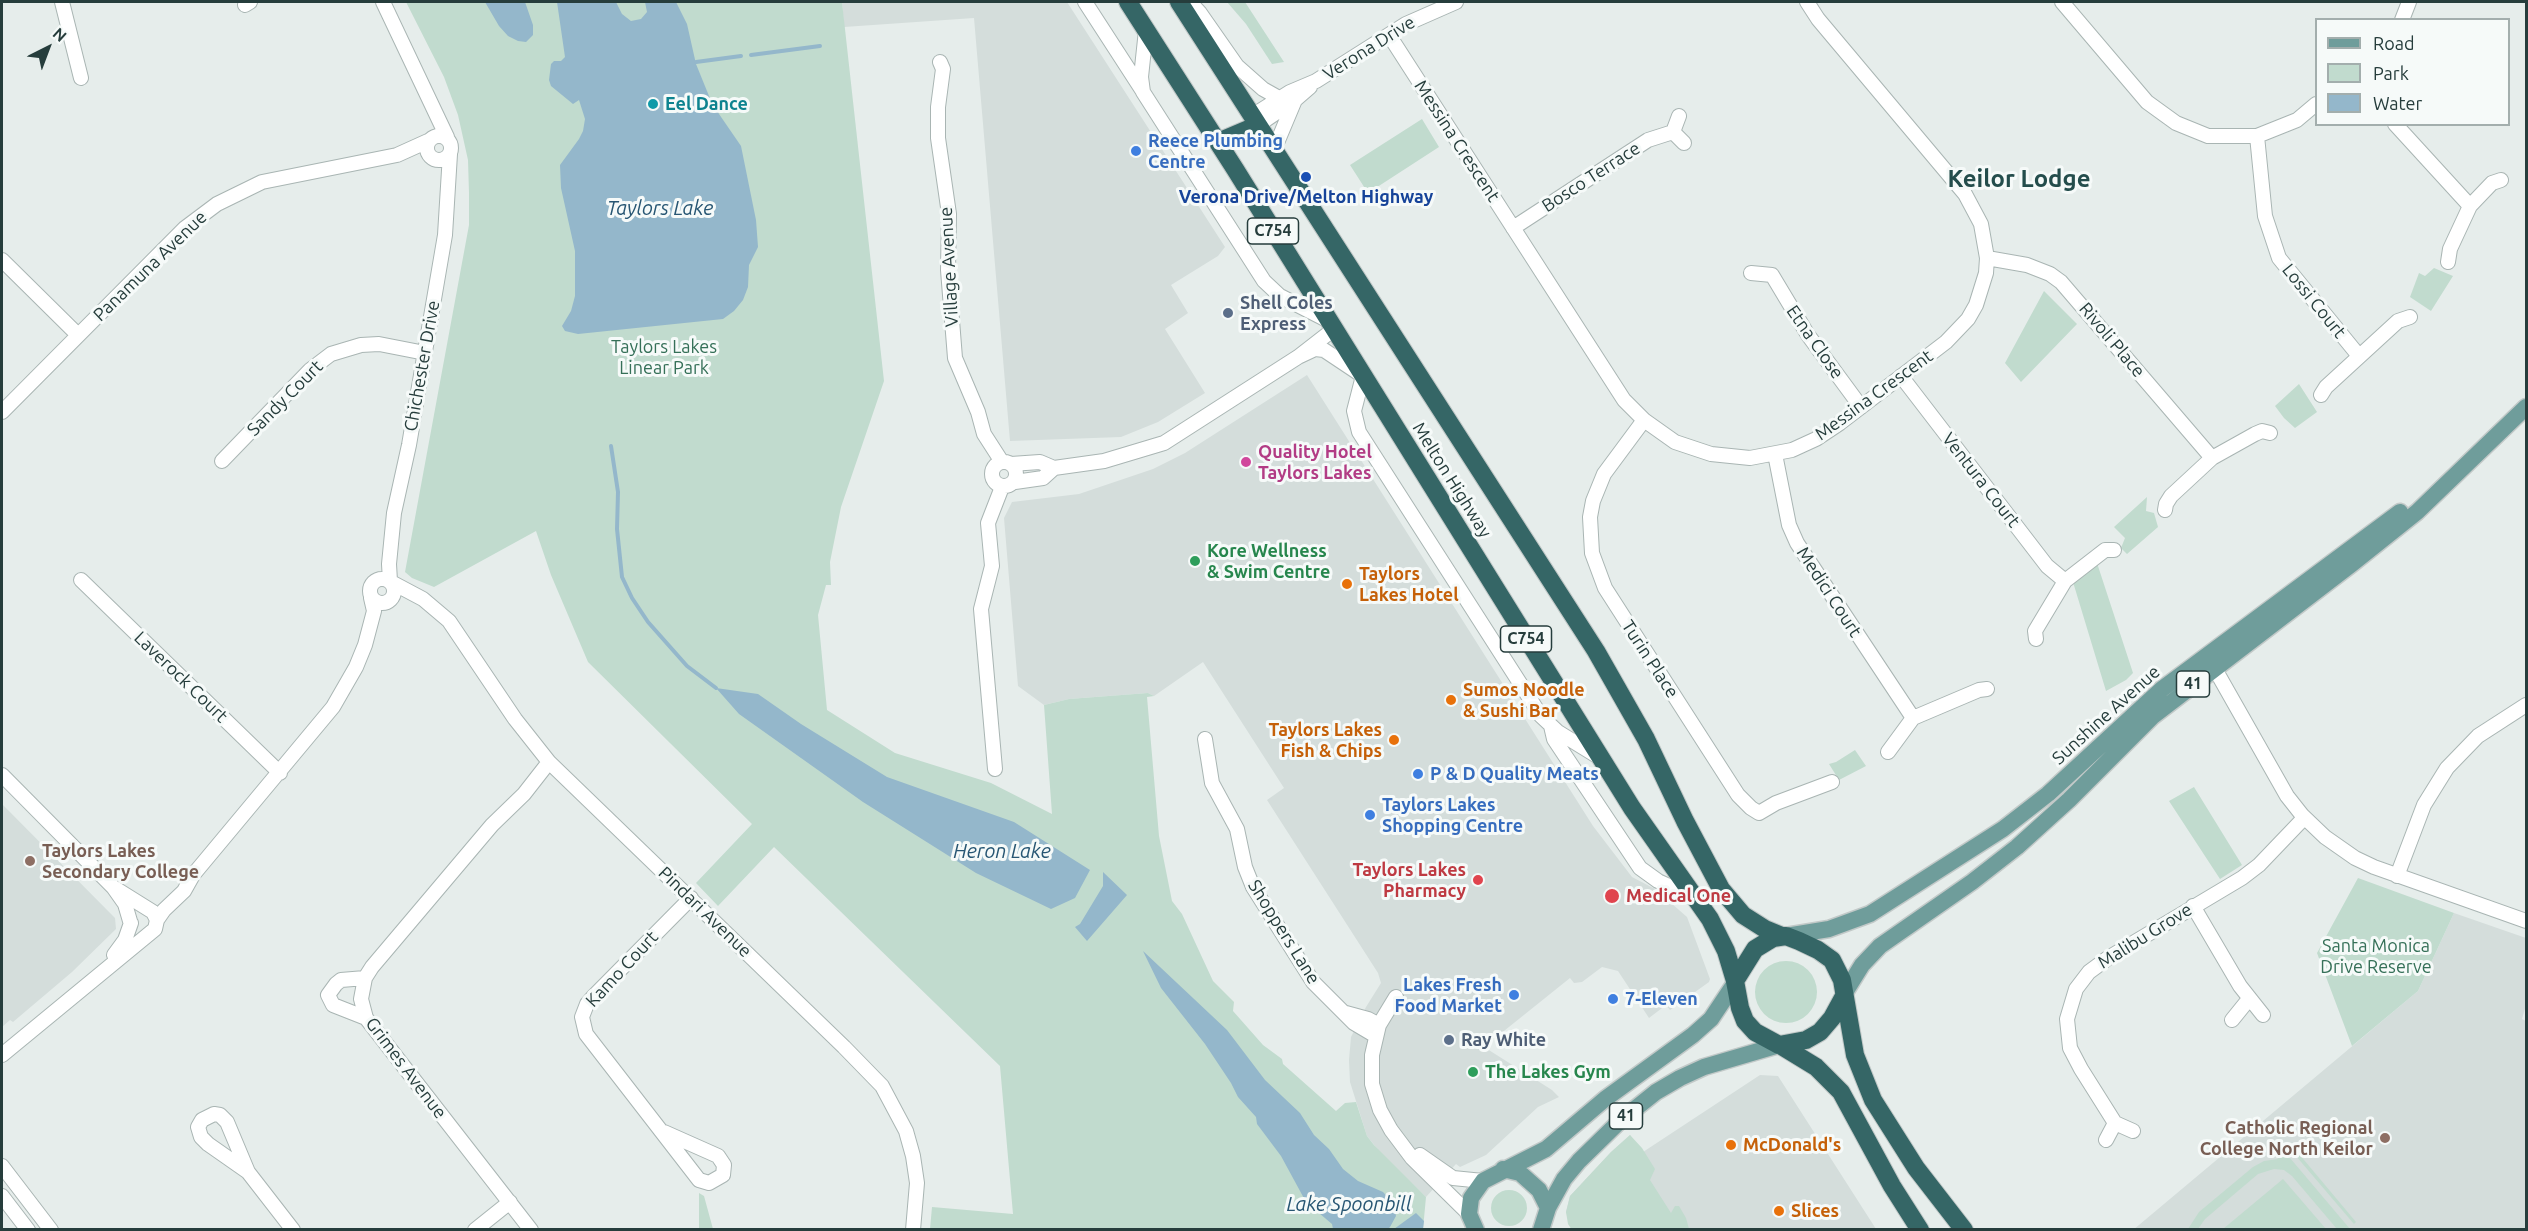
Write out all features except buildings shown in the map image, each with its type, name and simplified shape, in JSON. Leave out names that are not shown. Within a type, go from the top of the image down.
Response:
[{"type":"highway","name":"Melton Highway","points":[[1128,2],[1218,142],[1601,759],[1655,844],[1718,933],[1735,982]]},
{"type":"highway","name":"Melton Highway","points":[[1179,2],[1622,694],[1721,889],[1743,915],[1765,929],[1784,936]]},
{"type":"highway","points":[[1218,142],[1255,120]]},
{"type":"highway","points":[[1784,936],[1818,950],[1832,960],[1842,980],[1855,1055],[1873,1100],[1916,1168],[1964,1230]]},
{"type":"highway","name":"41","points":[[1735,982],[1755,949],[1773,938],[1784,936]]},
{"type":"highway","points":[[1735,982],[1745,1021],[1755,1032],[1816,1067],[1841,1092],[1892,1186],[1920,1230]]},
{"type":"highway","name":"41","points":[[1780,1045],[1801,1041],[1820,1032],[1832,1018],[1844,995]]},
{"type":"main road","name":"Sunshine Avenue","points":[[1784,936],[1829,929],[1870,914],[2003,829],[2055,788],[2142,705],[2210,662],[2352,564],[2417,512],[2526,407]]},
{"type":"main road","name":"Sunshine Avenue","points":[[1844,995],[1862,965],[1880,946],[1972,882],[2017,847],[2069,801],[2140,728],[2210,662]]},
{"type":"main road","name":"41","points":[[1483,1180],[1545,1149],[1612,1094],[1698,1031],[1711,1019],[1735,982]]},
{"type":"main road","name":"41","points":[[1548,1221],[1564,1179],[1579,1161],[1621,1120],[1656,1092],[1704,1067],[1731,1057],[1780,1045]]},
{"type":"main road","name":"41","points":[[1503,1169],[1520,1173],[1539,1190],[1548,1221]]},
{"type":"main road","points":[[1470,1222],[1471,1198],[1483,1180]]},
{"type":"street","points":[[62,2],[81,78]]},
{"type":"street","name":"Chichester Drive","points":[[383,2],[447,137]]},
{"type":"street","points":[[1085,2],[1264,281],[1280,296],[1331,325],[1298,357]]},
{"type":"street","points":[[1190,2],[1237,66],[1279,98]]},
{"type":"street","name":"Verona Drive","points":[[1255,120],[1279,98],[1316,81],[1421,16],[1456,2]]},
{"type":"street","name":"Messina Crescent","points":[[1389,35],[1613,384],[1644,420],[1675,442],[1711,454],[1750,458],[1775,454],[1815,439],[1946,342],[1968,320],[1983,289],[1987,258],[1981,224],[1965,194],[1818,19],[1807,2]]},
{"type":"street","points":[[2062,2],[2148,102],[2176,123],[2208,136],[2257,136],[2296,120],[2315,105]]},
{"type":"street","points":[[2403,18],[2409,2]]},
{"type":"street","points":[[1143,92],[1141,77],[1146,30]]},
{"type":"street","name":"Village Avenue","points":[[940,62],[943,69],[938,106],[938,138],[949,214],[948,270],[955,358],[978,411],[984,434],[1007,463]]},
{"type":"street","name":"Verona Drive","points":[[1255,120],[1295,100],[1316,81]]},
{"type":"street","points":[[1274,150],[1295,100]]},
{"type":"street","name":"Chichester Drive","points":[[430,104],[430,148],[447,196]]},
{"type":"street","points":[[1679,116],[1673,132],[1684,144]]},
{"type":"street","points":[[2397,126],[2470,206]]},
{"type":"street","name":"Bosco Terrace","points":[[1513,228],[1648,140],[1673,132]]},
{"type":"street","points":[[439,135],[447,137],[452,147],[450,154],[442,160],[430,148],[439,135]]},
{"type":"street","name":"Lossi Court","points":[[2257,136],[2265,216],[2279,258],[2359,356]]},
{"type":"street","name":"Panamuna Avenue","points":[[2,412],[185,228],[217,204],[262,182],[430,148]]},
{"type":"street","name":"Chichester Drive","points":[[373,582],[391,536],[425,353],[445,235],[450,154]]},
{"type":"street","points":[[2448,262],[2450,249],[2470,206],[2492,183],[2501,180]]},
{"type":"street","name":"Rivoli Place","points":[[1987,258],[2026,265],[2050,274],[2061,282],[2212,458]]},
{"type":"street","points":[[2,260],[78,335]]},
{"type":"street","points":[[1751,273],[1772,275],[1780,262]]},
{"type":"street","name":"Etna Close","points":[[1772,275],[1808,334],[1861,407]]},
{"type":"street","name":"Lossi Court","points":[[2321,395],[2326,387],[2398,321],[2410,317]]},
{"type":"street","name":"Sandy Court","points":[[222,461],[309,369],[331,354],[361,345],[379,344],[425,353]]},
{"type":"street","points":[[1054,468],[1040,462],[996,465],[992,472],[993,480],[1008,484],[1042,478],[1054,468],[1114,459],[1164,443],[1298,357],[1315,350],[1331,352],[1363,376],[1354,411],[1359,432],[1537,710],[1551,726],[1601,759]]},
{"type":"street","name":"Ventura Court","points":[[1901,376],[2047,566],[2065,581]]},
{"type":"street","name":"Turin Place","points":[[1644,420],[1604,474],[1593,501],[1590,518],[1592,553],[1605,588],[1732,785],[1751,808],[1759,813],[1832,782]]},
{"type":"street","points":[[2165,510],[2171,496],[2212,458],[2255,434],[2262,431],[2270,433]]},
{"type":"street","name":"Medici Court","points":[[1775,454],[1789,525],[1797,543],[1913,718]]},
{"type":"street","points":[[995,769],[981,609],[992,566],[988,523],[1016,470],[1007,463]]},
{"type":"street","name":"Chichester Drive","points":[[391,536],[391,582]]},
{"type":"street","points":[[2036,639],[2035,632],[2065,581],[2105,550],[2114,550]]},
{"type":"street","points":[[99,973],[121,947],[134,913],[163,899],[193,875],[333,708],[356,667],[364,645],[372,620],[369,590],[373,582],[379,578],[391,582],[394,589],[364,645]]},
{"type":"street","name":"Laverock Court","points":[[81,580],[280,773]]},
{"type":"street","name":"Pindari Avenue","points":[[391,582],[423,599],[442,615],[460,636],[530,740],[553,766],[882,1086],[906,1131],[913,1156],[917,1183],[913,1230]]},
{"type":"street","points":[[371,598],[381,603],[389,601]]},
{"type":"street","name":"Pindari Avenue","points":[[389,601],[417,604],[442,615]]},
{"type":"street","points":[[2210,662],[2288,796],[2304,818],[2325,837],[2355,858],[2397,876],[2526,921]]},
{"type":"street","points":[[1888,752],[1913,718],[1987,688]]},
{"type":"street","points":[[2397,876],[2424,805],[2446,768],[2478,736],[2526,705]]},
{"type":"street","points":[[1551,726],[1554,739],[1640,868],[1658,881],[1695,898]]},
{"type":"street","name":"Shoppers Lane","points":[[1205,739],[1212,783],[1237,829],[1252,887],[1304,970],[1323,992],[1346,1013],[1372,1021],[1378,1030]]},
{"type":"street","points":[[366,1018],[333,1005],[328,995],[332,988],[341,980],[365,978],[492,825],[553,766]]},
{"type":"street","points":[[2,776],[113,887],[125,904],[135,932],[150,934]]},
{"type":"street","name":"Malibu Grove","points":[[2115,1122],[2081,1070],[2070,1048],[2067,1019],[2072,998],[2082,980],[2097,965],[2242,878],[2259,865],[2304,818]]},
{"type":"street","points":[[2,1055],[99,973],[150,934],[164,910],[184,891],[193,875]]},
{"type":"street","points":[[113,887],[153,912],[157,920]]},
{"type":"street","name":"Kamo Court","points":[[664,1132],[586,1034],[582,1017],[587,1004],[593,997],[691,898]]},
{"type":"street","points":[[2193,906],[2249,999],[2263,1015]]},
{"type":"street","name":"Grimes Avenue","points":[[365,978],[361,999],[366,1018],[531,1230]]},
{"type":"street","points":[[1396,997],[1378,1030],[1372,1055],[1372,1084],[1380,1110],[1412,1158],[1470,1222]]},
{"type":"street","points":[[2232,1020],[2249,999]]},
{"type":"street","points":[[2106,1140],[2115,1122],[2133,1131]]},
{"type":"street","points":[[1397,1138],[1453,1178],[1483,1180]]},
{"type":"street","points":[[2,1166],[51,1230]]},
{"type":"street","points":[[248,1172],[293,1230]]},
{"type":"street","points":[[2,1196],[27,1230]]},
{"type":"street","points":[[475,1230],[510,1202]]},
{"type":"shaded area","points":[[842,2],[1067,2],[1225,247],[1218,256],[1171,285],[1188,313],[1165,329],[1205,393],[1158,422],[1121,437],[1010,441],[974,18],[844,27]]},
{"type":"shaded area","points":[[1307,375],[1593,826],[1632,877],[1655,889],[1687,917],[1710,979],[1670,1010],[1666,1005],[1649,1018],[1618,971],[1602,967],[1582,982],[1574,983],[1570,978],[1484,1047],[1552,1090],[1559,1097],[1538,1107],[1486,1155],[1460,1167],[1456,1164],[1426,1197],[1383,1156],[1367,1136],[1350,1082],[1351,1037],[1381,983],[1378,973],[1267,800],[1284,788],[1203,662],[1154,696],[1148,693],[1069,699],[1044,705],[1018,686],[1004,518],[1012,502],[1079,494],[1153,469],[1185,453]]},
{"type":"shaded area","name":"Taylors Lakes Secondary College","points":[[2,804],[115,918],[116,929],[72,972],[13,1022],[10,1020],[2,1027]]},
{"type":"shaded area","name":"Catholic Regional College North Keilor","points":[[2454,913],[2526,938],[2526,1005],[2522,1019],[2526,1021],[2526,1229],[2133,1230],[2418,991]]},
{"type":"shaded area","points":[[1760,1075],[1778,1076],[1876,1229],[1572,1230],[1566,1212],[1570,1196],[1630,1135],[1643,1152]]},
{"type":"green space","name":"Taylors Lakes Linear Park","points":[[406,2],[842,2],[884,381],[841,507],[830,562],[831,585],[826,585],[818,615],[827,710],[895,753],[991,783],[1052,814],[1044,705],[1069,699],[1148,693],[1154,696],[1147,697],[1159,836],[1172,901],[1182,914],[1213,981],[1234,1002],[1233,1011],[1263,1045],[1282,1059],[1283,1064],[1336,1111],[1345,1103],[1356,1102],[1367,1136],[1426,1197],[1423,1229],[930,1229],[932,1207],[1013,1214],[1000,1066],[774,847],[718,906],[696,883],[752,824],[588,662],[551,575],[536,531],[434,587],[412,578],[405,572],[469,225],[468,160],[458,115],[444,77]]},
{"type":"green space","points":[[1227,2],[1245,2],[1284,62],[1272,64],[1246,24]]},
{"type":"green space","points":[[1422,119],[1439,147],[1368,193],[1350,165]]},
{"type":"green space","points":[[2434,268],[2453,276],[2431,311],[2410,297],[2419,273],[2425,276]]},
{"type":"green space","points":[[2044,291],[2077,324],[2021,382],[2005,363]]},
{"type":"green space","points":[[2299,384],[2317,412],[2295,428],[2275,406]]},
{"type":"green space","points":[[2147,497],[2146,511],[2154,513],[2158,527],[2127,554],[2121,548],[2125,538],[2114,527]]},
{"type":"green space","points":[[2097,563],[2133,673],[2126,680],[2106,691],[2073,582]]},
{"type":"green space","points":[[1855,750],[1866,766],[1839,780],[1829,764]]},
{"type":"green space","points":[[2194,787],[2242,865],[2220,879],[2169,801]]},
{"type":"green space","name":"Santa Monica Drive Reserve","points":[[2358,878],[2454,913],[2418,991],[2352,1046],[2317,953]]},
{"type":"green space","points":[[1786,961],[1798,963],[1808,970],[1815,980],[1817,992],[1815,1004],[1808,1014],[1798,1021],[1786,1023],[1774,1021],[1764,1014],[1757,1004],[1755,992],[1757,980],[1764,970],[1774,963]]},
{"type":"green space","points":[[1630,1135],[1642,1148],[1655,1169],[1650,1180],[1671,1213],[1675,1206],[1679,1206],[1689,1229],[1572,1230],[1568,1224],[1566,1212],[1570,1196]]},
{"type":"green space","points":[[2279,1145],[2350,1229],[2337,1229],[2292,1176],[2284,1170],[2274,1169],[2258,1174],[2205,1219],[2198,1229],[2188,1229],[2199,1212],[2253,1167],[2264,1161],[2278,1159],[2271,1151]]},
{"type":"green space","points":[[2299,1154],[2356,1222],[2354,1224],[2296,1156]]},
{"type":"green space","points":[[2283,1179],[2326,1229],[2223,1229]]},
{"type":"green space","points":[[1509,1190],[1522,1195],[1527,1208],[1522,1221],[1509,1226],[1496,1221],[1491,1208],[1496,1195]]},
{"type":"green space","points":[[699,1193],[704,1196],[713,1229],[699,1229]]},
{"type":"water","points":[[485,2],[525,2],[533,25],[533,35],[526,42],[508,36],[499,26]]},
{"type":"water","name":"Taylors Lake","points":[[557,2],[616,2],[622,14],[631,21],[641,19],[647,12],[645,2],[676,2],[687,24],[696,64],[709,96],[741,146],[756,220],[758,247],[749,265],[748,287],[743,300],[723,319],[578,334],[565,331],[562,326],[571,311],[575,296],[575,251],[561,188],[560,165],[579,139],[585,119],[579,100],[573,104],[551,86],[549,80],[551,64],[565,57]]},
{"type":"water","name":"Heron Lake","points":[[716,688],[758,694],[801,724],[887,777],[1014,822],[1090,870],[1075,898],[1051,909],[976,873],[863,802],[739,714]]},
{"type":"water","points":[[1103,872],[1127,895],[1087,941],[1075,927],[1080,924],[1103,886]]},
{"type":"water","name":"Lake Spoonbill","points":[[1143,951],[1227,1030],[1265,1080],[1300,1113],[1314,1135],[1329,1149],[1343,1169],[1358,1181],[1383,1192],[1393,1203],[1396,1216],[1387,1230],[1333,1229],[1332,1224],[1306,1202],[1281,1156],[1257,1124],[1256,1117],[1238,1097],[1205,1044],[1161,988]]},
{"type":"water","points":[[1416,1213],[1424,1221],[1423,1229],[1394,1229]]},
{"type":"waterway","points":[[751,55],[820,46]]},
{"type":"waterway","points":[[696,62],[741,56]]},
{"type":"waterway","points":[[611,446],[618,492],[617,529],[622,577],[632,598],[648,622],[687,666],[716,688]]},
{"type":"place","name":"Eel Dance","points":[[653,104]]},
{"type":"place","name":"Reece Plumbing Centre","points":[[1136,151]]},
{"type":"place","name":"Verona Drive/Melton Highway","points":[[1306,177]]},
{"type":"place","name":"Shell Coles Express","points":[[1228,313]]},
{"type":"place","name":"Quality Hotel Taylors Lakes","points":[[1246,462]]},
{"type":"place","name":"Kore Wellness & Swim Centre","points":[[1195,561]]},
{"type":"place","name":"Taylors Lakes Hotel","points":[[1347,584]]},
{"type":"place","name":"Sumos Noodle & Sushi Bar","points":[[1451,700]]},
{"type":"place","name":"Taylors Lakes Fish & Chips","points":[[1394,740]]},
{"type":"place","name":"P & D Quality Meats","points":[[1418,774]]},
{"type":"place","name":"Taylors Lakes Shopping Centre","points":[[1370,815]]},
{"type":"place","name":"Taylors Lakes Secondary College","points":[[30,861]]},
{"type":"place","name":"Taylors Lakes Pharmacy","points":[[1478,880]]},
{"type":"place","name":"Medical One","points":[[1612,896]]},
{"type":"place","name":"Lakes Fresh Food Market","points":[[1514,995]]},
{"type":"place","name":"7-Eleven","points":[[1613,999]]},
{"type":"place","name":"Ray White","points":[[1449,1040]]},
{"type":"place","name":"The Lakes Gym","points":[[1473,1072]]},
{"type":"place","name":"Catholic Regional College North Keilor","points":[[2385,1138]]},
{"type":"place","name":"McDonald's","points":[[1731,1145]]},
{"type":"place","name":"Slices","points":[[1779,1211]]},
{"type":"district","name":"Keilor Lodge","points":[[2019,179]]}]
